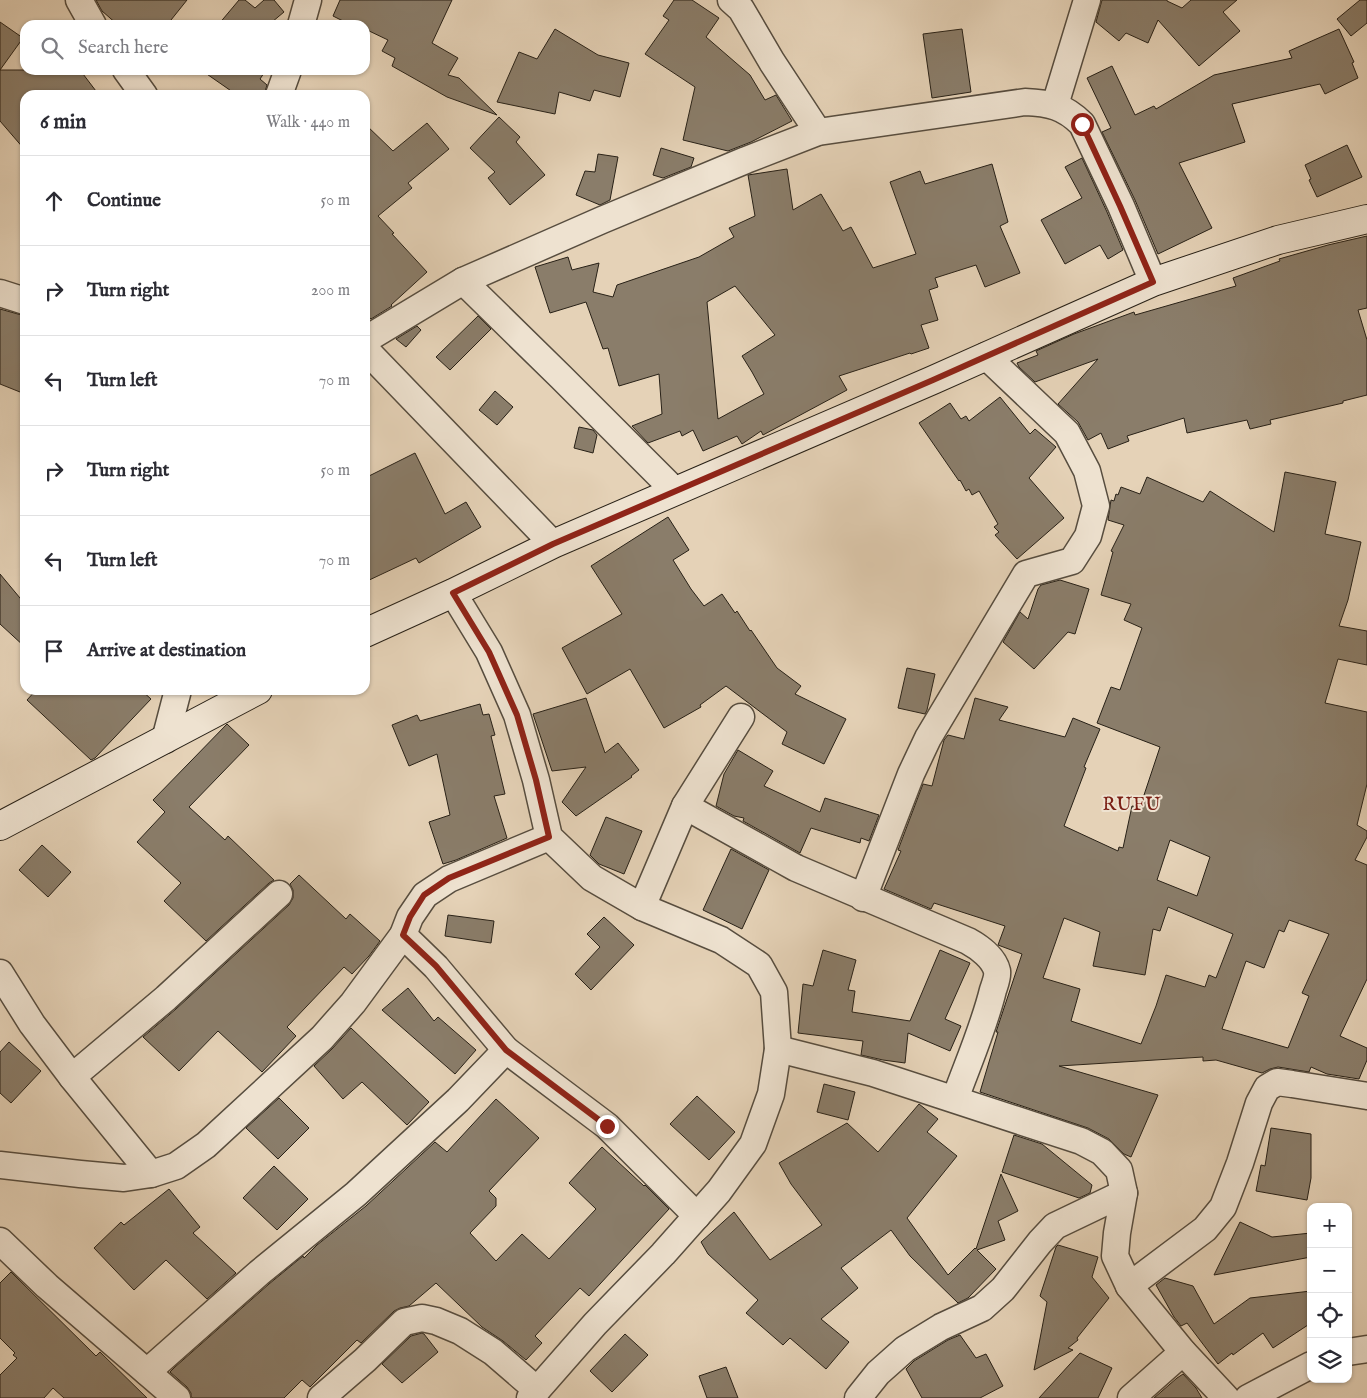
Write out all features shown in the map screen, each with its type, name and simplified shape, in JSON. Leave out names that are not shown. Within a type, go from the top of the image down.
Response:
[{"type":"street","points":[[79,0],[91,20]]},
{"type":"street","points":[[302,20],[308,0]]},
{"type":"street","points":[[1055,105],[1087,0]]},
{"type":"street","points":[[738,3],[772,62],[818,132]]},
{"type":"street","points":[[130,75],[140,90]]},
{"type":"street","points":[[281,90],[286,75]]},
{"type":"street","points":[[370,337],[462,281],[602,220],[818,132],[1025,102],[1055,105],[1072,114],[1082,124],[1153,282]]},
{"type":"street","points":[[370,631],[553,544],[924,384],[1153,282],[1278,240],[1367,219]]},
{"type":"street","points":[[462,281],[568,383],[675,491]]},
{"type":"street","points":[[0,293],[20,299]]},
{"type":"street","points":[[370,354],[553,544]]},
{"type":"street","points":[[863,898],[911,774],[928,738],[1026,574],[1072,561],[1088,536],[1096,506],[1087,471],[1067,433],[986,356]]},
{"type":"street","points":[[321,1398],[366,1360],[404,1322],[422,1318],[436,1321],[460,1331],[492,1352],[534,1394],[595,1324],[664,1254],[719,1191],[753,1144],[771,1094],[778,1049],[774,992],[759,965],[721,940],[642,907],[592,878],[549,837],[536,780],[517,715],[489,652],[453,593]]},
{"type":"street","points":[[165,740],[177,695]]},
{"type":"street","points":[[0,826],[249,695]]},
{"type":"street","points":[[642,907],[685,806],[741,717]]},
{"type":"street","points":[[685,806],[796,868],[976,945],[994,963],[997,974],[988,1010],[955,1099]]},
{"type":"street","points":[[0,1165],[124,1178],[151,1174],[176,1166],[206,1145],[322,1038],[353,1004],[403,935],[410,917],[424,895],[449,878],[549,837]]},
{"type":"street","points":[[72,1077],[166,998],[279,894]]},
{"type":"street","points":[[403,935],[436,966],[506,1050],[607,1126],[697,1216]]},
{"type":"street","points":[[0,973],[32,1024],[72,1077],[151,1174]]},
{"type":"street","points":[[778,1049],[874,1073],[1081,1141],[1102,1152],[1119,1170],[1124,1194],[1115,1256],[1129,1286],[1183,1352],[1226,1398]]},
{"type":"street","points":[[147,1372],[259,1273],[356,1194],[458,1100],[506,1050]]},
{"type":"street","points":[[1129,1286],[1205,1229],[1223,1207],[1267,1088],[1277,1082],[1367,1096]]},
{"type":"street","points":[[858,1398],[878,1373],[905,1349],[941,1326],[982,1308],[1003,1289],[1055,1226],[1124,1194]]},
{"type":"street","points":[[0,1241],[47,1286],[177,1398]]},
{"type":"street","points":[[1352,1351],[1367,1349]]},
{"type":"street","points":[[1131,1398],[1183,1352]]},
{"type":"street","points":[[1248,1398],[1307,1367]]},
{"type":"building","points":[[96,0],[187,0],[171,20],[112,20],[102,11]]},
{"type":"building","points":[[239,0],[245,0],[255,8],[264,0],[274,0],[284,12],[274,20],[222,20]]},
{"type":"building","points":[[340,0],[452,0],[432,43],[458,58],[448,75],[459,78],[497,115],[447,97],[392,66],[395,58],[382,51],[388,40],[370,31],[370,20],[341,20],[333,16]]},
{"type":"building","points":[[674,0],[692,0],[719,18],[706,37],[750,75],[765,100],[776,95],[792,121],[751,142],[728,151],[683,140],[695,87],[645,54],[669,20],[663,16]]},
{"type":"building","points":[[1102,0],[1167,0],[1182,8],[1191,0],[1237,0],[1223,12],[1240,31],[1199,66],[1158,20],[1148,43],[1126,33],[1119,41],[1096,22]]},
{"type":"building","points":[[1360,0],[1367,0],[1367,23],[1351,36],[1337,19]]},
{"type":"building","points":[[0,22],[20,36],[20,42],[0,70]]},
{"type":"building","points":[[555,29],[598,55],[629,63],[620,97],[594,90],[590,101],[559,92],[555,114],[497,102],[519,52],[537,59]]},
{"type":"building","points":[[962,29],[971,92],[932,98],[923,34]]},
{"type":"building","points":[[1339,29],[1354,62],[1352,63],[1358,78],[1325,94],[1320,84],[1232,104],[1245,142],[1179,163],[1212,228],[1158,254],[1135,200],[1102,132],[1111,128],[1087,78],[1112,66],[1135,115],[1154,106],[1156,109],[1214,75],[1292,58],[1289,51]]},
{"type":"building","points":[[0,70],[20,70],[20,75],[84,75],[95,90],[20,90],[20,144],[0,121]]},
{"type":"building","points":[[208,75],[263,75],[260,79],[267,85],[266,90],[230,90]]},
{"type":"building","points":[[499,117],[520,137],[516,142],[545,175],[510,205],[488,178],[495,172],[470,148]]},
{"type":"building","points":[[427,123],[449,149],[408,183],[412,188],[378,216],[427,272],[392,306],[371,319],[370,129],[393,151]]},
{"type":"building","points":[[1347,145],[1362,177],[1317,197],[1309,180],[1311,179],[1305,165]]},
{"type":"building","points":[[661,148],[694,158],[691,167],[663,178],[653,175]]},
{"type":"building","points":[[598,154],[618,157],[610,200],[600,205],[576,195],[585,171],[595,172]]},
{"type":"building","points":[[1082,158],[1123,250],[1108,259],[1100,245],[1065,264],[1041,220],[1082,198],[1065,167]]},
{"type":"building","points":[[992,164],[1008,222],[1000,226],[1020,273],[985,287],[976,265],[935,278],[938,287],[929,290],[938,320],[921,325],[929,348],[839,376],[847,390],[763,435],[761,431],[742,444],[737,436],[703,451],[693,430],[682,436],[680,431],[648,443],[632,426],[662,414],[659,374],[619,386],[608,348],[603,349],[586,302],[550,313],[535,267],[568,257],[572,270],[599,263],[593,292],[613,297],[617,285],[699,257],[734,237],[729,228],[755,216],[748,175],[787,169],[793,210],[821,194],[843,231],[851,227],[873,268],[916,254],[890,182],[920,171],[925,184]],"holes":[[[735,286],[775,335],[742,356],[764,394],[718,419],[707,302]]]},
{"type":"building","points":[[1367,236],[1367,308],[1358,310],[1367,340],[1367,395],[1343,401],[1343,403],[1270,420],[1271,424],[1250,429],[1247,420],[1187,433],[1184,418],[1127,436],[1129,441],[1108,449],[1101,433],[1088,440],[1078,422],[1058,404],[1098,359],[1035,382],[1017,363],[1038,355],[1036,351],[1074,334],[1134,312],[1135,315],[1236,286],[1233,278],[1280,261],[1279,259]]},
{"type":"building","points":[[0,309],[20,315],[20,392],[0,384]]},
{"type":"building","points":[[478,316],[491,329],[450,370],[436,357]]},
{"type":"building","points":[[417,326],[421,330],[406,347],[396,339]]},
{"type":"building","points":[[495,391],[513,407],[497,425],[479,410]]},
{"type":"building","points":[[1000,397],[1030,434],[1035,429],[1056,447],[1029,478],[1064,518],[1017,559],[995,535],[999,532],[994,527],[998,524],[979,491],[972,495],[969,489],[966,491],[919,423],[950,403],[961,419],[966,416],[969,421]]},
{"type":"building","points":[[579,427],[593,430],[597,435],[593,453],[574,448]]},
{"type":"building","points":[[415,453],[445,514],[466,502],[481,527],[419,563],[416,558],[370,580],[370,476]]},
{"type":"building","points":[[1285,472],[1336,482],[1325,534],[1361,542],[1348,600],[1339,626],[1367,631],[1367,665],[1338,659],[1325,703],[1367,712],[1367,784],[1357,825],[1367,831],[1367,837],[1355,860],[1367,865],[1367,979],[1340,1036],[1367,1048],[1367,1060],[1359,1079],[1327,1074],[1311,1067],[1309,1072],[1278,1067],[1262,1073],[1216,1060],[1203,1061],[1203,1057],[1059,1066],[1158,1095],[1131,1157],[1124,1154],[1109,1139],[1088,1128],[980,1092],[998,1032],[996,1032],[1022,954],[998,945],[1005,926],[934,903],[931,909],[884,889],[901,851],[898,850],[923,784],[932,786],[944,740],[948,735],[964,739],[975,698],[1008,707],[999,720],[1065,737],[1073,718],[1100,729],[1084,767],[1086,768],[1064,826],[1118,851],[1119,847],[1123,848],[1132,806],[1140,807],[1160,747],[1097,723],[1111,687],[1120,690],[1142,628],[1124,620],[1131,604],[1101,595],[1113,552],[1111,551],[1124,525],[1108,520],[1111,500],[1114,501],[1121,487],[1140,494],[1147,477],[1203,502],[1210,491],[1274,532]],"holes":[[[1170,840],[1210,857],[1197,896],[1157,880]],[[1168,907],[1233,934],[1216,978],[1209,975],[1205,987],[1166,975],[1141,1044],[1071,1021],[1080,989],[1043,978],[1064,918],[1100,932],[1093,966],[1145,975],[1153,929],[1160,931]],[[1289,920],[1329,934],[1302,993],[1309,996],[1288,1048],[1222,1029],[1246,961],[1264,968],[1279,930],[1284,932]]]},
{"type":"building","points":[[668,517],[689,550],[673,560],[704,606],[722,594],[735,613],[737,611],[777,668],[801,686],[795,694],[846,719],[824,764],[782,744],[787,732],[726,686],[700,705],[701,707],[664,728],[630,669],[587,694],[562,648],[622,614],[591,566]]},
{"type":"building","points":[[0,574],[20,598],[20,642],[0,624]]},
{"type":"building","points":[[1060,580],[1089,589],[1075,634],[1068,632],[1034,669],[1003,642],[1020,612],[1028,619],[1041,585]]},
{"type":"building","points":[[907,668],[935,674],[925,714],[898,708]]},
{"type":"building","points":[[32,695],[147,695],[151,699],[91,760],[27,700]]},
{"type":"building","points":[[586,698],[605,753],[618,743],[639,770],[632,777],[576,816],[562,802],[586,767],[552,771],[533,714]]},
{"type":"building","points":[[480,704],[483,715],[489,714],[495,735],[491,736],[505,794],[494,796],[507,838],[443,864],[429,822],[450,815],[437,754],[409,766],[392,725],[417,715],[420,721]]},
{"type":"building","points":[[227,724],[249,745],[189,807],[225,840],[228,836],[274,880],[206,941],[164,901],[181,883],[137,842],[165,812],[153,800]]},
{"type":"building","points":[[738,750],[773,771],[764,786],[820,812],[825,798],[879,815],[869,841],[861,838],[860,843],[811,828],[800,853],[743,821],[744,818],[734,816],[716,806],[724,774]]},
{"type":"building","points":[[606,817],[642,831],[624,874],[599,864],[590,855]]},
{"type":"building","points":[[42,845],[71,872],[48,897],[19,870]]},
{"type":"building","points":[[731,849],[769,870],[742,929],[703,910]]},
{"type":"building","points":[[299,875],[346,919],[350,914],[380,941],[352,974],[344,967],[287,1027],[296,1036],[262,1072],[218,1031],[179,1071],[143,1037],[289,905],[293,898],[293,890],[290,884]]},
{"type":"building","points":[[448,915],[494,921],[491,943],[445,936]]},
{"type":"building","points":[[604,917],[634,945],[591,990],[575,974],[600,947],[587,934]]},
{"type":"building","points":[[823,950],[856,960],[848,990],[855,991],[852,1012],[910,1021],[940,950],[970,963],[945,1019],[961,1026],[950,1051],[908,1033],[905,1063],[861,1055],[863,1041],[798,1033],[803,984],[813,986]]},
{"type":"building","points":[[408,988],[434,1021],[438,1017],[476,1050],[455,1074],[382,1010]]},
{"type":"building","points":[[351,1028],[429,1102],[407,1125],[362,1082],[343,1099],[314,1066]]},
{"type":"building","points":[[9,1042],[41,1071],[11,1103],[0,1093],[0,1052]]},
{"type":"building","points":[[824,1084],[855,1092],[848,1120],[817,1112]]},
{"type":"building","points":[[697,1096],[735,1132],[709,1160],[670,1124]]},
{"type":"building","points":[[279,1098],[309,1128],[278,1159],[246,1128]]},
{"type":"building","points":[[496,1099],[539,1138],[489,1191],[496,1198],[496,1206],[470,1233],[496,1261],[522,1234],[549,1259],[596,1209],[569,1183],[602,1147],[669,1209],[589,1296],[580,1288],[535,1336],[542,1343],[526,1360],[482,1327],[436,1283],[409,1306],[394,1311],[361,1343],[357,1340],[310,1387],[302,1380],[284,1398],[191,1397],[187,1387],[170,1372],[175,1367],[269,1284],[303,1256],[304,1258],[317,1245],[366,1206],[435,1142],[447,1152]]},
{"type":"building","points":[[919,1104],[938,1119],[927,1132],[957,1156],[907,1218],[948,1275],[976,1249],[1001,1174],[1018,1211],[998,1221],[1005,1240],[977,1250],[996,1269],[968,1298],[958,1303],[910,1256],[891,1230],[841,1268],[858,1288],[821,1319],[849,1342],[826,1369],[790,1338],[783,1345],[746,1313],[758,1300],[708,1254],[701,1242],[734,1212],[770,1260],[822,1225],[791,1184],[779,1163],[847,1123],[878,1152]]},
{"type":"building","points":[[1271,1128],[1311,1134],[1311,1178],[1307,1200],[1256,1191],[1261,1165],[1265,1166]]},
{"type":"building","points":[[1014,1135],[1042,1144],[1092,1185],[1090,1193],[1079,1198],[1002,1172]]},
{"type":"building","points":[[274,1166],[308,1199],[277,1230],[243,1198]]},
{"type":"building","points":[[169,1189],[200,1227],[193,1233],[236,1273],[207,1299],[166,1260],[134,1290],[94,1248],[121,1222],[124,1225]]},
{"type":"building","points":[[1240,1222],[1272,1237],[1307,1233],[1307,1258],[1214,1275]]},
{"type":"building","points":[[1058,1245],[1098,1257],[1092,1277],[1109,1298],[1077,1338],[1078,1340],[1068,1348],[1073,1350],[1034,1370],[1047,1302],[1040,1296]]},
{"type":"building","points":[[11,1272],[96,1356],[100,1352],[147,1398],[64,1398],[53,1388],[44,1398],[0,1398],[0,1375],[17,1358],[13,1355],[15,1353],[0,1338],[0,1283]]},
{"type":"building","points":[[1165,1278],[1193,1286],[1214,1324],[1250,1298],[1307,1291],[1307,1326],[1273,1348],[1263,1333],[1218,1364],[1187,1323],[1181,1326],[1156,1285]]},
{"type":"building","points":[[422,1333],[438,1352],[402,1383],[382,1364],[411,1336]]},
{"type":"building","points":[[625,1334],[648,1355],[612,1392],[590,1371]]},
{"type":"building","points":[[960,1335],[976,1358],[986,1354],[1003,1386],[980,1398],[922,1398],[906,1369],[914,1361],[948,1340]]},
{"type":"building","points":[[1080,1353],[1112,1368],[1098,1398],[1039,1398]]},
{"type":"building","points":[[726,1367],[738,1398],[707,1398],[699,1376]]},
{"type":"building","points":[[1183,1374],[1196,1388],[1202,1398],[1154,1398],[1177,1378]]},
{"type":"district","name":"RUFU","points":[[1132,804]]},
{"type":"route","points":[[607,1126],[506,1050],[436,966],[403,935],[410,917],[424,895],[449,878],[549,837],[536,780],[517,715],[489,652],[453,593],[553,544],[933,380],[1153,282],[1082,124]]}]
